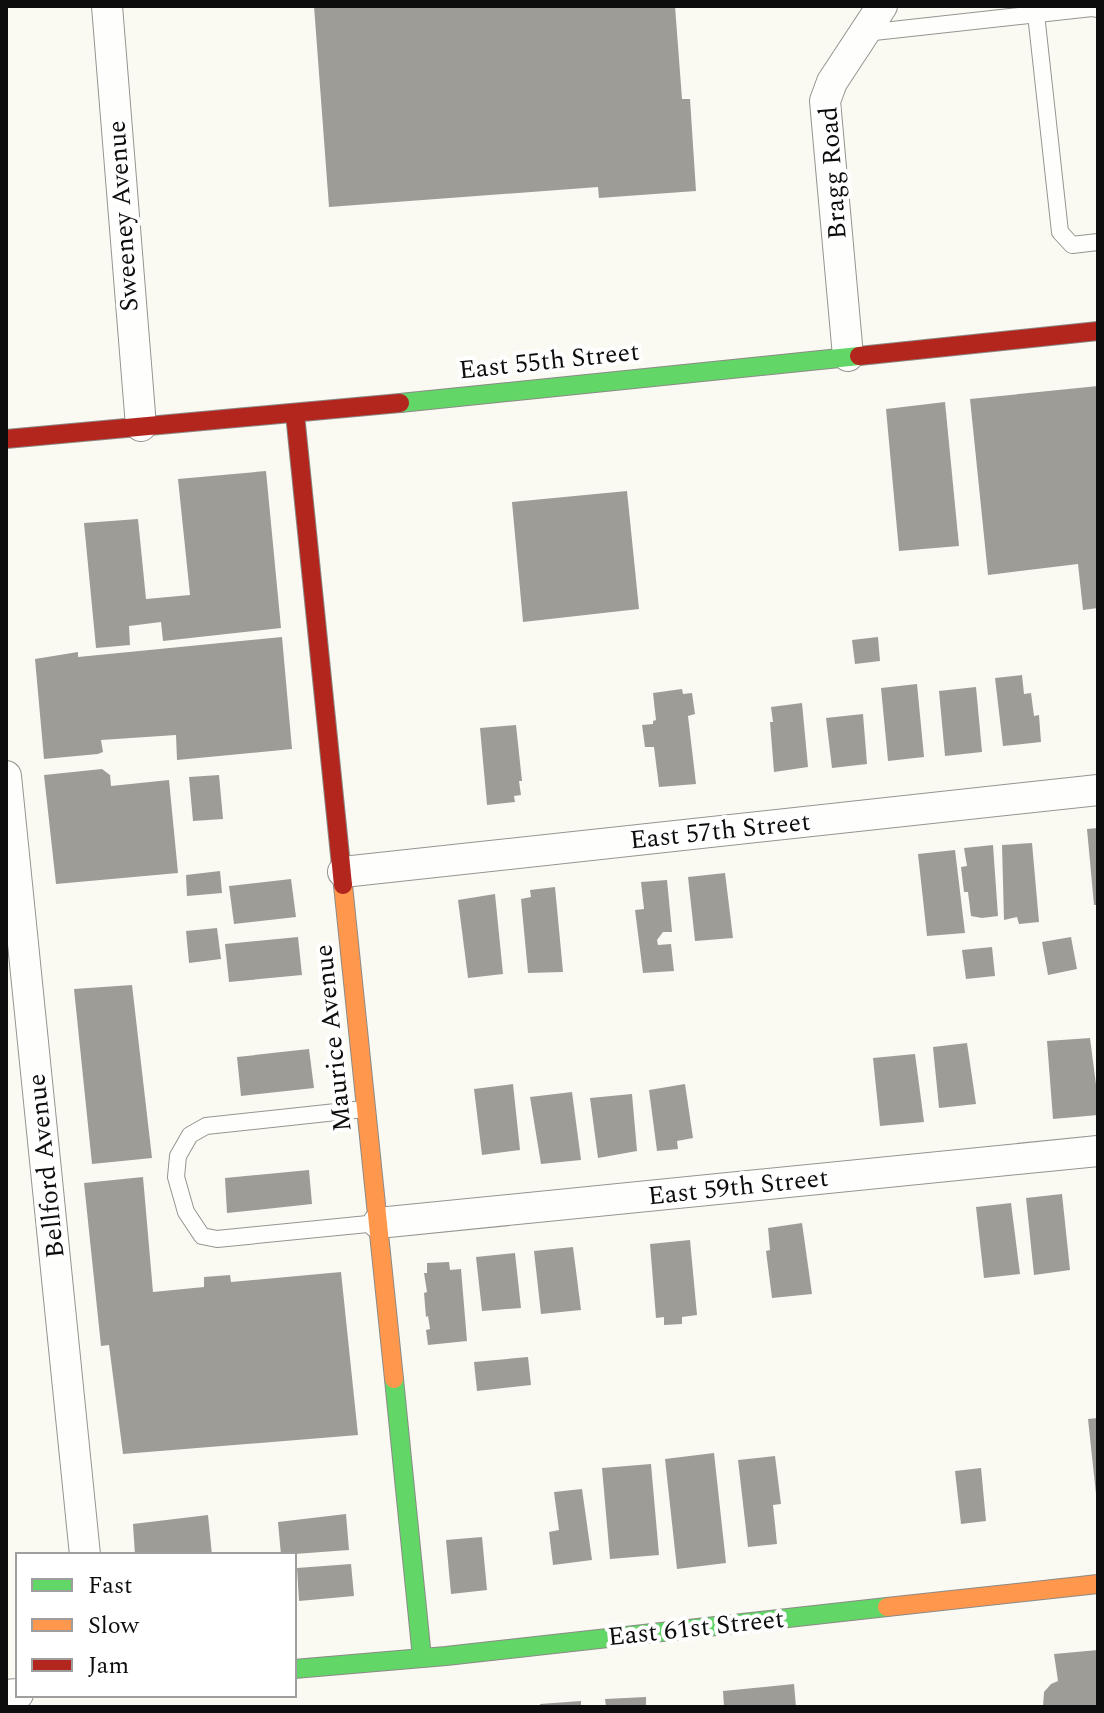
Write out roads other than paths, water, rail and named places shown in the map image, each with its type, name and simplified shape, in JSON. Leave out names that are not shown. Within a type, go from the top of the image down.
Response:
[{"type":"street","name":"Sweeney Avenue","points":[[107,6],[141,426]]},
{"type":"street","name":"Bragg Road","points":[[848,356],[825,101],[832,82],[882,6]]},
{"type":"street","name":"East 55th Street","points":[[6,439],[295,414],[1098,331]]},
{"type":"street","name":"Maurice Avenue","points":[[295,414],[422,1658]]},
{"type":"street","name":"Bellford Avenue","points":[[6,776],[85,1553]]},
{"type":"street","name":"East 57th Street","points":[[343,872],[1098,790]]},
{"type":"street","name":"East 59th Street","points":[[378,1223],[1098,1151]]},
{"type":"street","name":"East 61st Street","points":[[296,1669],[422,1658],[1098,1584]]},
{"type":"lane","points":[[865,33],[1098,9]]},
{"type":"lane","points":[[1036,14],[1060,232],[1072,245],[1098,242]]},
{"type":"lane","points":[[366,1108],[206,1126],[190,1135],[178,1156],[176,1177],[186,1212],[202,1236],[217,1239],[378,1223]]}]
